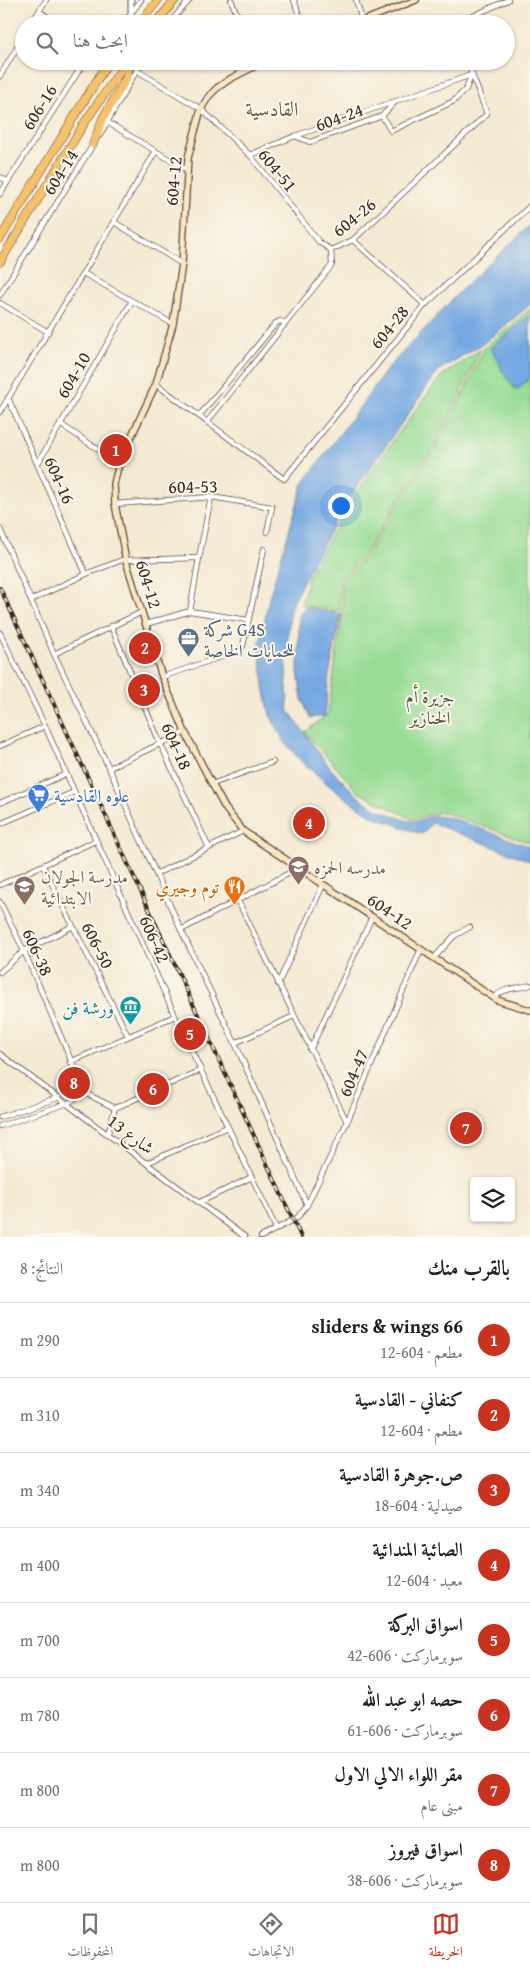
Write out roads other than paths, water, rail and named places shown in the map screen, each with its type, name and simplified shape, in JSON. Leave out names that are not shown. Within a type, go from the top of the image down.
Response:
[{"type":"highway","points":[[146,15],[158,0]]},
{"type":"highway","points":[[162,15],[174,0]]},
{"type":"highway","points":[[0,239],[74,116],[104,70]]},
{"type":"highway","points":[[0,262],[85,122],[123,70]]},
{"type":"highway","points":[[94,144],[100,125],[126,79],[128,70]]},
{"type":"main road","points":[[377,15],[416,0]]},
{"type":"main road","name":"604-12","points":[[245,71],[217,88],[209,96],[201,109],[187,170],[182,264],[173,324],[156,384],[119,463],[116,475],[115,504],[126,561],[162,676],[185,732],[225,808],[242,831],[494,998],[530,1010]]},
{"type":"street","points":[[37,15],[46,0]]},
{"type":"street","points":[[130,0],[130,13]]},
{"type":"street","points":[[130,13],[141,0]]},
{"type":"street","points":[[177,15],[190,0]]},
{"type":"street","points":[[231,0],[237,15]]},
{"type":"street","points":[[294,0],[299,15]]},
{"type":"street","points":[[356,0],[360,15]]},
{"type":"street","points":[[473,15],[508,0]]},
{"type":"street","points":[[39,11],[45,15]]},
{"type":"street","points":[[0,76],[15,51]]},
{"type":"street","name":"606-16","points":[[0,194],[79,70]]},
{"type":"street","name":"604-14","points":[[0,295],[108,122],[136,70]]},
{"type":"street","name":"604-51","points":[[136,70],[201,109],[250,155],[319,242],[331,250]]},
{"type":"street","name":"604-26","points":[[207,422],[332,265],[331,250],[353,240],[487,114],[470,70]]},
{"type":"street","points":[[295,136],[471,75]]},
{"type":"street","name":"604-24","points":[[250,155],[295,136],[310,142],[382,116],[391,131],[454,101],[466,89],[471,75]]},
{"type":"street","points":[[382,116],[396,100]]},
{"type":"street","points":[[346,118],[350,128]]},
{"type":"street","points":[[108,122],[187,170]]},
{"type":"street","name":"604-12","points":[[0,412],[156,151]]},
{"type":"street","points":[[0,177],[7,181]]},
{"type":"street","name":"604-28","points":[[207,422],[284,479],[425,305],[530,206]]},
{"type":"street","points":[[114,222],[182,264]]},
{"type":"street","points":[[353,240],[425,305]]},
{"type":"street","points":[[83,273],[173,324]]},
{"type":"street","name":"604-10","points":[[38,463],[132,301]]},
{"type":"street","points":[[0,303],[48,332]]},
{"type":"street","points":[[199,416],[276,323],[280,321],[286,323]]},
{"type":"street","points":[[156,384],[207,422]]},
{"type":"street","name":"604-16","points":[[8,398],[86,574]]},
{"type":"street","points":[[60,424],[119,463]]},
{"type":"street","points":[[190,611],[212,497]]},
{"type":"street","name":"604-53","points":[[115,504],[212,497],[272,507],[267,532]]},
{"type":"street","points":[[0,528],[54,654],[109,768],[180,930],[235,1043],[307,1205],[296,1218],[261,1237]]},
{"type":"street","points":[[162,676],[238,651],[243,646],[264,548]]},
{"type":"street","points":[[31,600],[86,574],[122,560],[199,558]]},
{"type":"street","points":[[146,624],[190,611],[248,620]]},
{"type":"street","points":[[54,654],[142,612]]},
{"type":"street","name":"604-18","points":[[111,626],[160,743],[209,848]]},
{"type":"street","name":"606-42","points":[[0,633],[175,1016],[276,1228]]},
{"type":"street","points":[[0,746],[44,726]]},
{"type":"street","points":[[109,768],[185,732]]},
{"type":"street","points":[[212,784],[273,762]]},
{"type":"street","points":[[0,803],[66,774]]},
{"type":"street","points":[[0,824],[74,792]]},
{"type":"street","points":[[156,874],[242,831]]},
{"type":"street","points":[[0,885],[95,841]]},
{"type":"street","name":"606-50","points":[[43,866],[128,1036]]},
{"type":"street","points":[[180,930],[299,868]]},
{"type":"street","points":[[278,984],[323,885]]},
{"type":"street","points":[[238,901],[347,1122]]},
{"type":"street","name":"606-38","points":[[0,902],[24,951],[70,1062],[85,1093]]},
{"type":"street","points":[[310,1050],[372,917]]},
{"type":"street","points":[[0,972],[24,951],[73,926]]},
{"type":"street","points":[[434,958],[454,936],[470,927]]},
{"type":"street","name":"604-47","points":[[307,1205],[347,1122],[421,949]]},
{"type":"street","points":[[494,998],[503,990],[520,989],[530,985]]},
{"type":"street","points":[[70,1062],[175,1016]]},
{"type":"street","points":[[235,1043],[294,1016]]},
{"type":"street","name":"شارع 13","points":[[0,1054],[245,1237]]},
{"type":"street","points":[[115,1108],[201,1070]]},
{"type":"street","points":[[0,1126],[68,1103],[85,1093],[115,1108]]},
{"type":"street","points":[[0,1117],[60,1098]]},
{"type":"street","points":[[108,1133],[115,1108]]},
{"type":"street","points":[[147,1163],[227,1127]]},
{"type":"street","points":[[200,1202],[252,1177]]},
{"type":"water","points":[[530,225],[530,305],[484,343],[439,370],[343,507],[290,609],[286,663],[288,710],[331,769],[362,800],[379,810],[408,821],[417,821],[433,816],[452,818],[530,847],[530,861],[432,823],[422,834],[418,833],[373,816],[337,792],[301,761],[284,741],[270,715],[259,648],[269,598],[303,484],[389,367],[463,288]]},
{"type":"water","points":[[530,315],[530,378],[520,388],[515,389],[502,371],[499,362],[490,348]]},
{"type":"water","points":[[305,607],[341,614],[329,676],[325,716],[310,718],[302,699],[298,672],[299,616]]},
{"type":"railway","points":[[0,588],[301,1237]]},
{"type":"place","name":"66 sliders & wings","points":[[116,450]]},
{"type":"place","name":"كنفاني - القادسية","points":[[145,648]]},
{"type":"place","name":"شركة G4S للحمايات الخاصة","points":[[188,658]]},
{"type":"place","name":"ص.جوهرة القادسية","points":[[144,690]]},
{"type":"place","name":"علوه القادسية","points":[[38,814]]},
{"type":"place","name":"الصائبة المندائية","points":[[309,823]]},
{"type":"place","name":"مدرسه الحمزه","points":[[298,886]]},
{"type":"place","name":"مدرسة الجولان الابتدائية","points":[[25,905]]},
{"type":"place","name":"توم وجيري","points":[[235,905]]},
{"type":"place","name":"ورشة فن","points":[[130,1026]]},
{"type":"place","name":"اسواق البركة","points":[[190,1034]]},
{"type":"place","name":"اسواق فيروز","points":[[74,1083]]},
{"type":"place","name":"حصه ابو عبد الله","points":[[153,1089]]},
{"type":"place","name":"مقر اللواء الالي الاول","points":[[466,1128]]},
{"type":"district","name":"القادسية","points":[[272,108]]},
{"type":"park label","name":"جزيرة أم الخنازير","points":[[430,706]]}]
